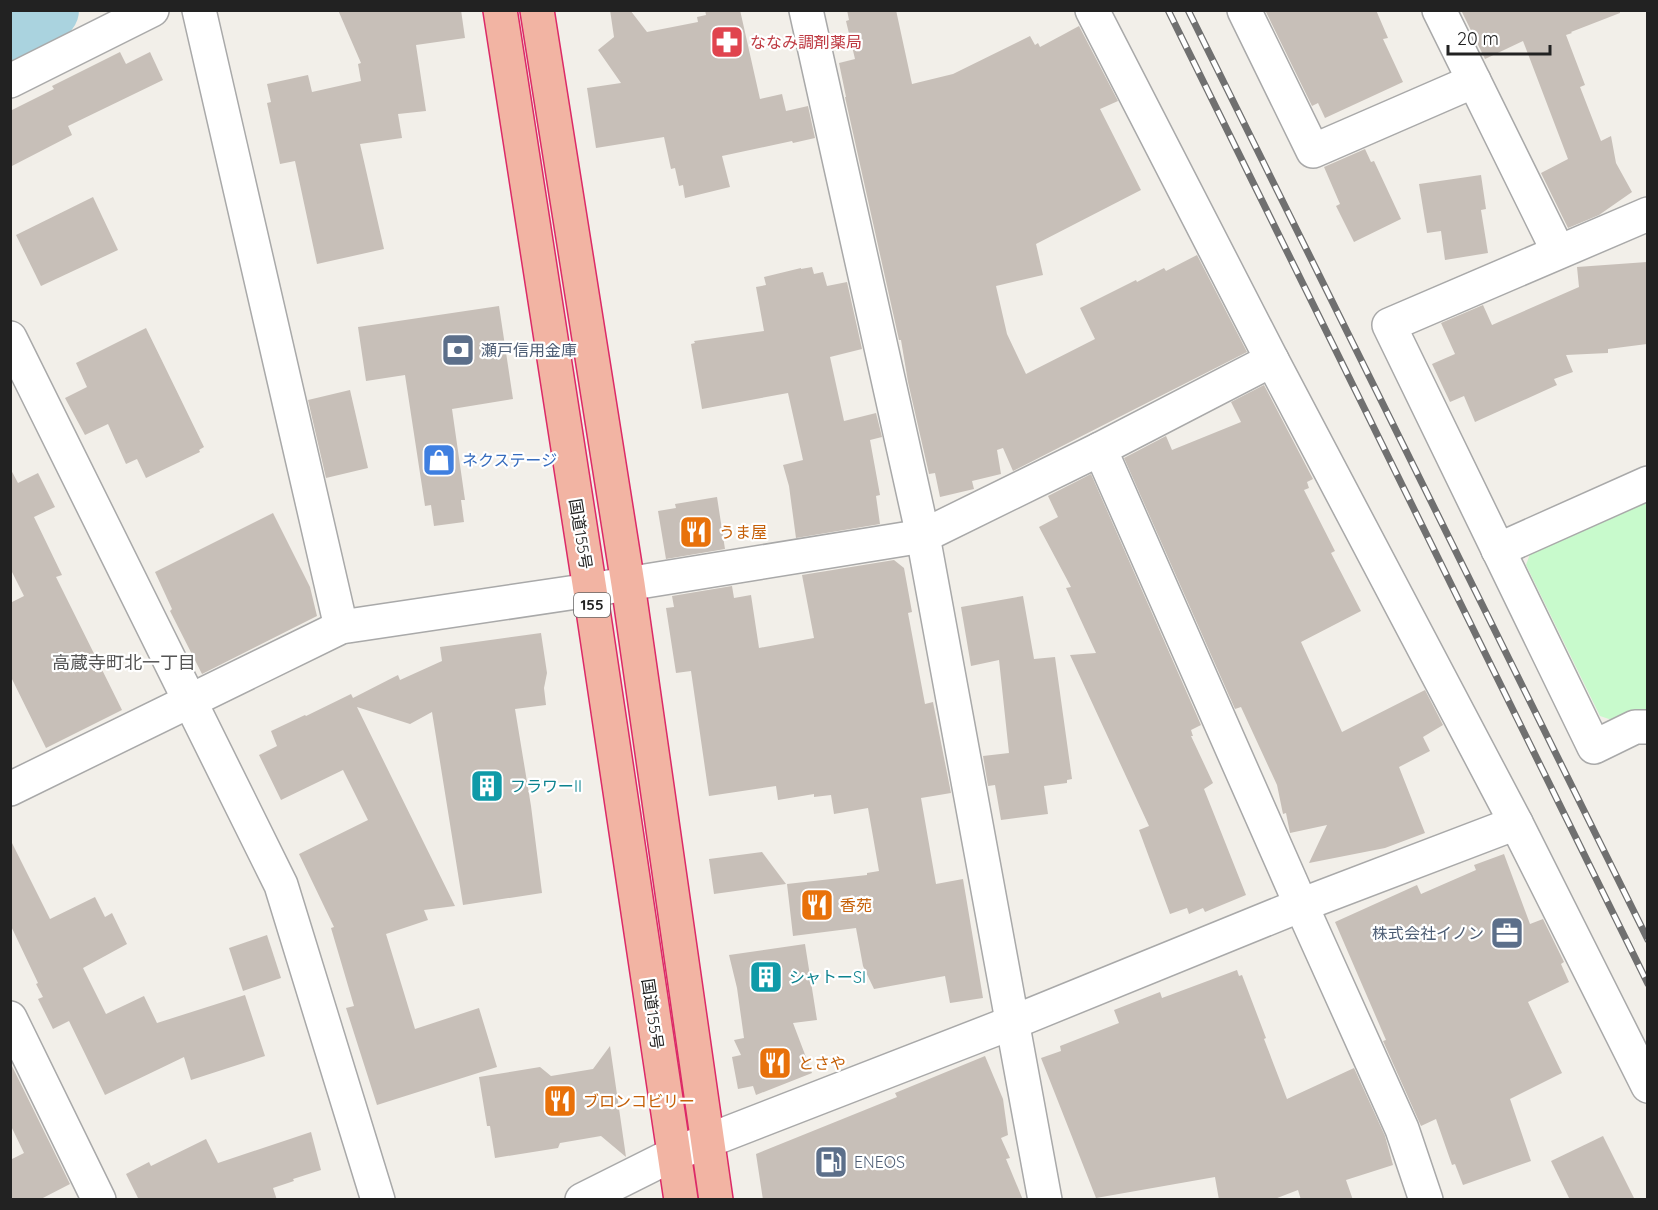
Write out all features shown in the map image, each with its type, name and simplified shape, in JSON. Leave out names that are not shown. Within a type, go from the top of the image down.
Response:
[{"type":"highway","name":"国道155号","points":[[500,10],[681,1200]]},
{"type":"highway","name":"155","points":[[537,10],[628,584],[716,1200]]},
{"type":"street","points":[[10,81],[152,10]]},
{"type":"street","points":[[199,10],[341,627]]},
{"type":"street","points":[[806,10],[923,536],[1045,1200]]},
{"type":"street","points":[[1092,10],[1272,360],[1516,823],[1647,1086]]},
{"type":"street","points":[[1244,10],[1313,151],[1474,81]]},
{"type":"street","points":[[1439,10],[1558,251]]},
{"type":"street","points":[[1647,214],[1389,325],[1594,747],[1635,727],[1647,727]]},
{"type":"street","points":[[10,338],[281,885],[378,1200]]},
{"type":"street","points":[[10,789],[341,627],[590,590],[923,536],[1100,449],[1272,360]]},
{"type":"street","points":[[1100,449],[1402,1129],[1426,1200]]},
{"type":"street","points":[[1498,550],[1647,483]]},
{"type":"street","points":[[582,1200],[674,1154],[1011,1023],[1301,905],[1516,823]]},
{"type":"street","points":[[10,1018],[99,1200]]},
{"type":"green space","points":[[1647,499],[1647,712],[1615,721],[1600,716],[1526,565],[1531,551]]},
{"type":"building","points":[[338,10],[461,10],[465,38],[416,45],[426,111],[398,114],[402,138],[360,144],[384,249],[317,264],[295,161],[280,164],[267,103],[271,102],[267,84],[308,75],[312,92],[361,81],[358,64],[361,63]]},
{"type":"building","points":[[610,10],[630,10],[647,32],[698,22],[697,17],[706,15],[705,10],[740,10],[760,99],[782,94],[786,111],[808,106],[815,138],[722,156],[730,187],[685,198],[683,185],[679,186],[675,168],[671,169],[664,137],[596,148],[587,88],[621,83],[598,50],[614,37]]},
{"type":"building","points":[[847,10],[896,10],[912,84],[953,74],[1030,36],[1035,45],[1038,43],[1040,47],[1079,26],[1118,101],[1100,109],[1141,190],[1036,244],[1043,275],[996,286],[1007,334],[1026,374],[1095,339],[1080,308],[1136,280],[1137,282],[1164,268],[1166,271],[1197,255],[1247,352],[1013,471],[1003,448],[997,450],[1001,474],[972,481],[974,489],[940,497],[935,473],[929,474],[901,340],[899,340],[845,97],[839,63],[855,59],[846,21],[849,20]]},
{"type":"building","points":[[1265,10],[1376,10],[1388,38],[1383,39],[1403,82],[1325,118],[1318,103],[1312,106]]},
{"type":"building","points":[[1461,10],[1620,10],[1620,13],[1566,35],[1585,85],[1580,87],[1601,141],[1611,136],[1616,163],[1632,192],[1599,215],[1568,228],[1541,173],[1568,159],[1523,41],[1485,59]]},
{"type":"building","points":[[120,52],[126,64],[150,52],[163,80],[68,126],[72,135],[10,167],[10,111],[54,89],[52,86]]},
{"type":"building","points":[[1365,149],[1371,162],[1374,161],[1401,219],[1354,242],[1336,206],[1340,204],[1324,167]]},
{"type":"building","points":[[1481,175],[1486,209],[1481,210],[1488,253],[1445,260],[1441,231],[1427,233],[1419,184]]},
{"type":"building","points":[[93,197],[118,250],[41,286],[16,235]]},
{"type":"building","points":[[1647,262],[1647,344],[1608,349],[1608,353],[1566,355],[1573,372],[1554,379],[1557,385],[1475,422],[1464,396],[1450,402],[1432,364],[1455,354],[1441,323],[1483,305],[1492,325],[1579,287],[1577,267]]},
{"type":"building","points":[[812,267],[814,274],[823,272],[827,286],[847,282],[862,349],[830,357],[844,421],[876,413],[882,437],[870,440],[880,495],[876,496],[880,524],[796,538],[789,486],[783,465],[803,460],[788,393],[702,409],[691,344],[695,343],[694,341],[764,331],[756,287],[766,285],[764,277]]},
{"type":"building","points":[[499,306],[513,399],[452,409],[465,500],[461,500],[464,522],[434,526],[431,505],[425,506],[405,375],[366,381],[358,327]]},
{"type":"building","points":[[146,328],[204,447],[199,450],[200,452],[146,478],[137,459],[126,464],[108,424],[85,435],[65,398],[87,387],[76,363]]},
{"type":"building","points":[[1264,385],[1313,479],[1307,482],[1309,488],[1304,490],[1335,551],[1331,553],[1361,611],[1301,642],[1342,732],[1425,690],[1443,725],[1423,737],[1430,751],[1399,767],[1425,833],[1385,848],[1309,863],[1327,825],[1290,833],[1277,785],[1241,707],[1235,709],[1124,458],[1166,436],[1172,450],[1241,422],[1231,402]]},
{"type":"building","points":[[350,390],[368,468],[326,478],[308,400]]},
{"type":"building","points":[[10,468],[18,483],[38,473],[55,507],[34,517],[62,575],[56,577],[122,710],[46,748],[10,675],[10,603],[24,596],[10,568]]},
{"type":"building","points":[[1091,474],[1201,725],[1191,730],[1193,736],[1191,736],[1213,783],[1204,789],[1246,895],[1205,912],[1203,908],[1189,914],[1187,908],[1170,914],[1139,830],[1149,826],[1070,655],[1096,653],[1066,588],[1071,587],[1039,527],[1058,517],[1048,496]]},
{"type":"building","points":[[717,497],[725,549],[666,559],[658,511],[676,508],[675,504]]},
{"type":"building","points":[[273,513],[310,587],[317,616],[202,674],[170,611],[172,609],[155,572]]},
{"type":"building","points":[[894,560],[904,568],[912,612],[908,613],[925,704],[933,702],[951,793],[921,798],[936,884],[963,879],[983,998],[950,1003],[945,976],[874,989],[863,966],[856,928],[793,936],[787,884],[867,875],[867,873],[879,871],[868,808],[834,814],[831,795],[814,797],[814,794],[778,800],[776,786],[709,796],[691,671],[676,673],[666,608],[674,607],[672,596],[732,586],[734,598],[751,595],[759,648],[814,638],[802,575]]},
{"type":"building","points":[[1023,596],[1034,659],[1055,657],[1072,779],[1067,780],[1067,783],[1044,786],[1048,814],[1001,820],[995,785],[988,786],[983,756],[1009,753],[999,660],[971,666],[961,607]]},
{"type":"building","points":[[541,633],[547,673],[544,688],[546,705],[515,709],[542,893],[463,905],[432,712],[410,724],[357,707],[455,906],[424,910],[428,920],[386,934],[415,1029],[479,1008],[497,1067],[377,1105],[346,1008],[354,1006],[331,928],[334,927],[299,854],[368,820],[343,770],[281,800],[259,755],[277,746],[271,731],[351,694],[353,698],[398,675],[400,680],[442,661],[440,647]]},
{"type":"building","points":[[10,839],[50,919],[95,897],[105,917],[112,913],[127,944],[83,968],[106,1014],[144,996],[157,1023],[245,995],[265,1056],[191,1080],[184,1057],[105,1095],[69,1021],[53,1029],[38,999],[43,997],[36,984],[38,983],[10,924]]},
{"type":"building","points":[[762,852],[786,884],[714,894],[709,859]]},
{"type":"building","points":[[1504,854],[1530,924],[1543,919],[1564,962],[1561,964],[1569,982],[1528,1002],[1562,1073],[1510,1099],[1531,1161],[1463,1185],[1455,1164],[1452,1165],[1436,1119],[1421,1126],[1383,1041],[1386,1040],[1335,922],[1417,885],[1421,894],[1476,870],[1474,865]]},
{"type":"building","points":[[267,935],[281,978],[243,991],[229,948]]},
{"type":"building","points":[[805,944],[817,1020],[793,1023],[812,1073],[756,1095],[753,1086],[738,1089],[732,1057],[741,1055],[734,1040],[744,1038],[737,988],[729,955]]},
{"type":"building","points":[[1237,970],[1239,976],[1242,975],[1287,1099],[1354,1068],[1385,1136],[1393,1165],[1346,1180],[1353,1200],[1301,1200],[1298,1190],[1272,1200],[1219,1200],[1215,1177],[1096,1198],[1041,1058],[1061,1051],[1060,1046],[1119,1023],[1114,1010],[1160,992],[1162,998]]},
{"type":"building","points":[[610,1046],[626,1157],[601,1136],[560,1143],[558,1148],[495,1158],[479,1077],[540,1067],[551,1076],[593,1069]]},
{"type":"building","points":[[985,1056],[1003,1099],[1008,1135],[1001,1138],[1010,1158],[1006,1159],[1023,1200],[763,1200],[756,1154],[897,1097],[895,1093]]},
{"type":"building","points":[[10,1062],[70,1184],[39,1200],[10,1200],[10,1160],[24,1153],[10,1124]]},
{"type":"building","points":[[311,1132],[321,1170],[273,1188],[277,1200],[139,1200],[126,1174],[149,1162],[151,1166],[206,1139],[218,1163]]},
{"type":"building","points":[[1603,1136],[1635,1200],[1570,1200],[1551,1161]]},
{"type":"waterway","points":[[10,29],[48,10]]},
{"type":"railway","points":[[1168,10],[1648,984]]},
{"type":"railway","points":[[1188,10],[1648,940]]},
{"type":"place","name":"ななみ調剤薬局","points":[[727,42]]},
{"type":"place","name":"瀬戸信用金庫","points":[[458,350]]},
{"type":"place","name":"ネクステージ","points":[[439,460]]},
{"type":"place","name":"うま屋","points":[[696,532]]},
{"type":"place","name":"フラワーII","points":[[487,786]]},
{"type":"place","name":"香苑","points":[[817,905]]},
{"type":"place","name":"株式会社イノン","points":[[1507,933]]},
{"type":"place","name":"シャトーSI","points":[[766,977]]},
{"type":"place","name":"とさや","points":[[775,1063]]},
{"type":"place","name":"ブロンコビリー","points":[[560,1101]]},
{"type":"place","name":"ENEOS","points":[[831,1162]]},
{"type":"district","name":"高蔵寺町北一丁目","points":[[124,663]]}]
